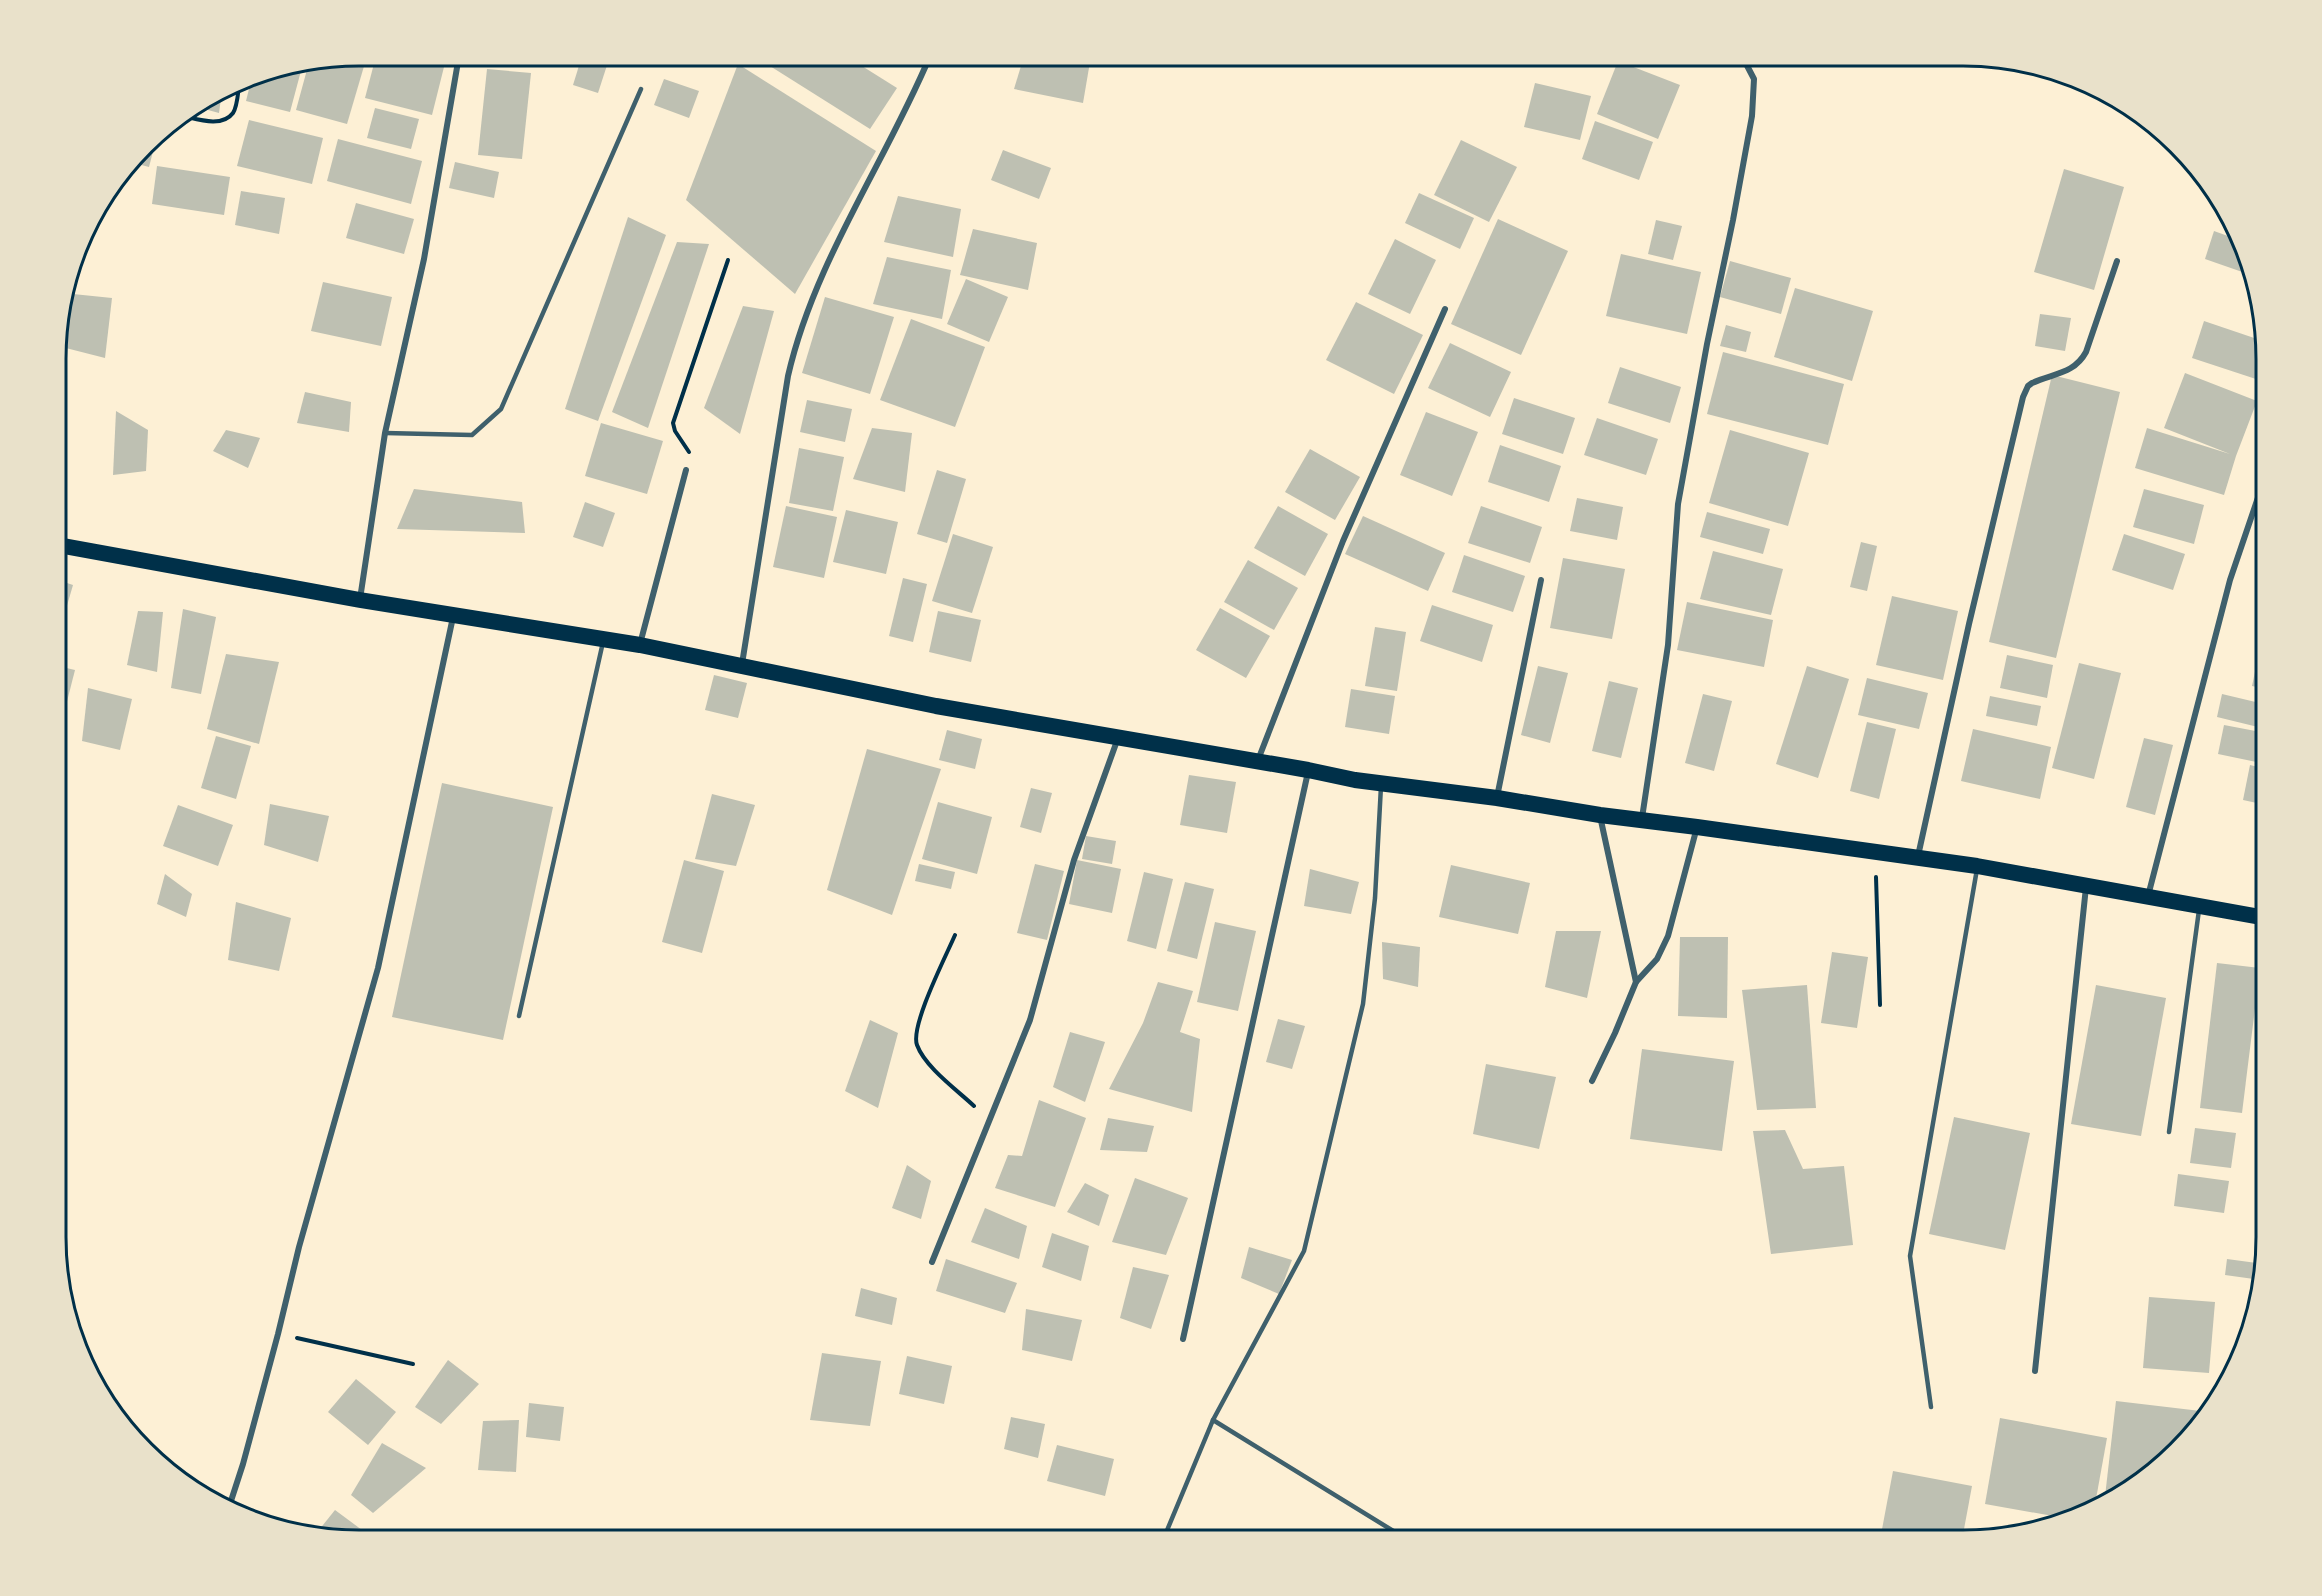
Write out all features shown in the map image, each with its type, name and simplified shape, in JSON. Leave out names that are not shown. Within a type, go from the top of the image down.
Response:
[{"type":"highway","points":[[66,546],[360,600],[640,645],[936,706],[1381,783],[1977,866],[2256,916]]},
{"type":"street","points":[[360,600],[385,433],[423,258],[457,66]]},
{"type":"street","points":[[742,667],[795,344],[840,239],[894,134],[925,66]]},
{"type":"street","points":[[1642,821],[1668,645],[1678,504],[1752,116],[1754,79],[1747,66]]},
{"type":"street","points":[[1918,859],[1974,602],[2023,397],[2032,383],[2073,368],[2079,363],[2086,352],[2117,261]]},
{"type":"street","points":[[1257,762],[1343,541],[1445,309]]},
{"type":"street","points":[[640,645],[686,470]]},
{"type":"street","points":[[2147,896],[2229,580],[2256,503]]},
{"type":"street","points":[[1497,798],[1541,580]]},
{"type":"street","points":[[231,1501],[278,1334],[299,1247],[378,968],[454,614]]},
{"type":"street","points":[[932,1262],[1030,1020],[1074,860],[1118,737]]},
{"type":"street","points":[[1183,1340],[1308,770]]},
{"type":"street","points":[[1600,815],[1636,982]]},
{"type":"street","points":[[1592,1081],[1616,1033],[1636,982],[1657,959],[1668,936],[1697,827]]},
{"type":"street","points":[[2035,1371],[2086,887]]},
{"type":"lane","points":[[385,433],[472,435],[501,408],[641,89]]},
{"type":"lane","points":[[519,1016],[604,639]]},
{"type":"lane","points":[[1167,1530],[1213,1420],[1304,1251],[1363,1004],[1375,898],[1381,783]]},
{"type":"lane","points":[[1931,1407],[1910,1256],[1977,866]]},
{"type":"lane","points":[[2169,1132],[2199,907]]},
{"type":"lane","points":[[1213,1420],[1391,1530]]},
{"type":"path","points":[[192,118],[223,121],[233,112],[237,92]]},
{"type":"path","points":[[686,470],[690,458],[688,449],[679,438],[673,423],[728,260]]},
{"type":"path","points":[[1875,852],[1880,1005]]},
{"type":"path","points":[[955,935],[918,1021],[916,1044],[927,1062],[988,1119]]},
{"type":"path","points":[[278,1334],[413,1364]]},
{"type":"building","points":[[364,66],[347,124],[296,110],[307,71]]},
{"type":"building","points":[[373,66],[444,66],[432,115],[365,98]]},
{"type":"building","points":[[579,66],[607,66],[598,93],[573,85]]},
{"type":"building","points":[[737,66],[741,66],[876,151],[795,294],[686,200]]},
{"type":"building","points":[[770,66],[862,66],[897,88],[870,129]]},
{"type":"building","points":[[1021,66],[1089,66],[1083,103],[1014,89]]},
{"type":"building","points":[[1616,66],[1631,66],[1680,85],[1658,139],[1597,114]]},
{"type":"building","points":[[487,69],[531,73],[522,159],[478,155]]},
{"type":"building","points":[[301,72],[290,112],[246,101],[249,87]]},
{"type":"building","points":[[664,79],[699,91],[689,118],[654,105]]},
{"type":"building","points":[[1535,83],[1591,96],[1580,140],[1524,127]]},
{"type":"building","points":[[221,100],[219,113],[205,109]]},
{"type":"building","points":[[375,108],[419,119],[411,149],[367,138]]},
{"type":"building","points":[[249,120],[323,138],[312,184],[237,166]]},
{"type":"building","points":[[1595,121],[1653,142],[1639,180],[1582,159]]},
{"type":"building","points":[[338,139],[422,161],[411,204],[327,181]]},
{"type":"building","points":[[1461,140],[1517,167],[1489,222],[1434,195]]},
{"type":"building","points":[[1003,150],[1051,168],[1039,199],[991,180]]},
{"type":"building","points":[[153,151],[149,167],[140,165]]},
{"type":"building","points":[[455,162],[499,172],[494,198],[449,188]]},
{"type":"building","points":[[157,166],[230,177],[224,215],[152,204]]},
{"type":"building","points":[[2064,169],[2124,187],[2094,290],[2034,272]]},
{"type":"building","points":[[241,191],[285,198],[279,234],[235,225]]},
{"type":"building","points":[[1419,193],[1474,218],[1460,249],[1405,223]]},
{"type":"building","points":[[898,196],[961,209],[953,257],[884,242]]},
{"type":"building","points":[[356,203],[414,219],[404,254],[346,238]]},
{"type":"building","points":[[628,217],[666,235],[598,421],[565,409]]},
{"type":"building","points":[[1498,219],[1568,251],[1521,355],[1451,324]]},
{"type":"building","points":[[1656,220],[1682,226],[1673,260],[1648,254]]},
{"type":"building","points":[[973,229],[1037,243],[1028,290],[960,275]]},
{"type":"building","points":[[2214,231],[2229,237],[2242,272],[2205,259]]},
{"type":"building","points":[[1395,239],[1436,260],[1410,314],[1368,294]]},
{"type":"building","points":[[677,242],[709,244],[648,428],[612,412]]},
{"type":"building","points":[[1621,254],[1701,272],[1687,334],[1606,316]]},
{"type":"building","points":[[887,257],[951,270],[942,319],[873,304]]},
{"type":"building","points":[[1730,261],[1791,278],[1781,314],[1720,297]]},
{"type":"building","points":[[966,279],[1008,297],[989,342],[947,324]]},
{"type":"building","points":[[323,282],[392,297],[381,346],[311,331]]},
{"type":"building","points":[[1795,288],[1873,311],[1852,381],[1774,357]]},
{"type":"building","points":[[74,294],[112,298],[105,358],[67,348]]},
{"type":"building","points":[[825,297],[894,317],[870,394],[802,373]]},
{"type":"building","points":[[1356,302],[1423,335],[1394,394],[1326,360]]},
{"type":"building","points":[[743,306],[774,311],[740,434],[704,408]]},
{"type":"building","points":[[2040,314],[2071,318],[2065,351],[2035,346]]},
{"type":"building","points":[[911,319],[985,347],[955,427],[880,400]]},
{"type":"building","points":[[2204,321],[2255,338],[2256,379],[2192,358]]},
{"type":"building","points":[[1726,325],[1751,332],[1746,352],[1720,346]]},
{"type":"building","points":[[1450,343],[1511,372],[1490,417],[1428,388]]},
{"type":"building","points":[[1723,352],[1844,384],[1828,445],[1707,414]]},
{"type":"building","points":[[1620,367],[1681,387],[1670,423],[1608,403]]},
{"type":"building","points":[[2185,373],[2256,401],[2224,495],[2135,468],[2147,428],[2230,454],[2164,428]]},
{"type":"building","points":[[2052,375],[2120,392],[2056,658],[1989,642]]},
{"type":"building","points":[[305,392],[351,402],[349,432],[297,423]]},
{"type":"building","points":[[1514,398],[1575,418],[1563,454],[1502,434]]},
{"type":"building","points":[[807,400],[852,409],[845,442],[800,432]]},
{"type":"building","points":[[116,411],[148,430],[146,471],[113,475]]},
{"type":"building","points":[[1426,412],[1478,432],[1452,496],[1400,475]]},
{"type":"building","points":[[1597,418],[1658,439],[1646,475],[1584,455]]},
{"type":"building","points":[[601,423],[663,441],[647,494],[585,476]]},
{"type":"building","points":[[872,428],[912,433],[905,492],[853,479]]},
{"type":"building","points":[[226,430],[260,438],[248,468],[213,451]]},
{"type":"building","points":[[1730,430],[1809,453],[1788,526],[1709,503]]},
{"type":"building","points":[[1500,445],[1561,466],[1549,502],[1488,482]]},
{"type":"building","points":[[799,448],[844,457],[833,511],[789,503]]},
{"type":"building","points":[[1310,449],[1360,477],[1335,520],[1285,492]]},
{"type":"building","points":[[937,470],[966,479],[947,543],[917,534]]},
{"type":"building","points":[[414,489],[522,502],[525,533],[397,529]]},
{"type":"building","points":[[2144,489],[2204,505],[2194,544],[2133,527]]},
{"type":"building","points":[[1577,498],[1623,507],[1617,540],[1570,531]]},
{"type":"building","points":[[585,502],[615,513],[603,547],[573,537]]},
{"type":"building","points":[[786,506],[837,517],[824,578],[773,567]]},
{"type":"building","points":[[1278,506],[1328,534],[1305,576],[1254,548]]},
{"type":"building","points":[[1481,506],[1542,527],[1530,563],[1468,543]]},
{"type":"building","points":[[846,510],[898,522],[886,574],[833,562]]},
{"type":"building","points":[[1707,512],[1770,529],[1763,554],[1700,537]]},
{"type":"building","points":[[1363,516],[1445,553],[1428,591],[1345,554]]},
{"type":"building","points":[[953,534],[993,547],[972,613],[932,601]]},
{"type":"building","points":[[2124,534],[2185,554],[2173,590],[2112,570]]},
{"type":"building","points":[[1861,542],[1877,546],[1867,591],[1850,587]]},
{"type":"building","points":[[1713,551],[1783,569],[1771,615],[1700,599]]},
{"type":"building","points":[[1464,555],[1525,576],[1513,612],[1452,592]]},
{"type":"building","points":[[1563,558],[1625,569],[1612,639],[1550,628]]},
{"type":"building","points":[[1248,560],[1298,588],[1274,630],[1224,602]]},
{"type":"building","points":[[903,578],[927,584],[913,642],[889,636]]},
{"type":"building","points":[[66,583],[73,585],[66,609]]},
{"type":"building","points":[[1892,596],[1958,611],[1943,680],[1876,665]]},
{"type":"building","points":[[1687,602],[1773,620],[1764,667],[1677,650]]},
{"type":"building","points":[[1432,605],[1493,625],[1482,662],[1420,641]]},
{"type":"building","points":[[1220,608],[1270,636],[1246,678],[1196,650]]},
{"type":"building","points":[[183,609],[216,617],[201,694],[171,688]]},
{"type":"building","points":[[138,611],[163,612],[157,672],[127,665]]},
{"type":"building","points":[[938,611],[981,620],[971,662],[929,652]]},
{"type":"building","points":[[1375,627],[1406,632],[1397,691],[1365,686]]},
{"type":"building","points":[[226,654],[279,662],[259,744],[207,729]]},
{"type":"building","points":[[2007,655],[2053,665],[2047,698],[2000,688]]},
{"type":"building","points":[[2079,663],[2121,673],[2094,779],[2052,768]]},
{"type":"building","points":[[1538,666],[1568,673],[1550,743],[1521,735]]},
{"type":"building","points":[[1807,666],[1849,679],[1818,778],[1776,764]]},
{"type":"building","points":[[2256,667],[2256,687],[2252,686]]},
{"type":"building","points":[[66,668],[75,670],[66,705]]},
{"type":"building","points":[[714,675],[747,683],[738,718],[705,710]]},
{"type":"building","points":[[1867,678],[1928,693],[1919,729],[1858,715]]},
{"type":"building","points":[[1609,681],[1638,688],[1621,758],[1592,751]]},
{"type":"building","points":[[88,688],[132,699],[120,750],[82,741]]},
{"type":"building","points":[[1351,689],[1395,696],[1389,734],[1345,727]]},
{"type":"building","points":[[1703,694],[1732,701],[1714,771],[1685,763]]},
{"type":"building","points":[[2222,694],[2256,702],[2256,727],[2217,717]]},
{"type":"building","points":[[1990,696],[2041,706],[2037,726],[1986,716]]},
{"type":"building","points":[[1867,722],[1896,729],[1879,799],[1850,791]]},
{"type":"building","points":[[2224,725],[2256,731],[2256,762],[2218,754]]},
{"type":"building","points":[[1973,729],[2051,747],[2040,799],[1961,781]]},
{"type":"building","points":[[947,730],[982,739],[975,769],[939,760]]},
{"type":"building","points":[[216,736],[251,746],[236,799],[201,788]]},
{"type":"building","points":[[2144,738],[2173,745],[2155,815],[2126,807]]},
{"type":"building","points":[[867,749],[941,769],[892,915],[827,890]]},
{"type":"building","points":[[2250,765],[2256,766],[2256,803],[2243,800]]},
{"type":"building","points":[[1189,775],[1236,782],[1227,833],[1180,825]]},
{"type":"building","points":[[442,783],[553,807],[503,1040],[392,1017]]},
{"type":"building","points":[[1031,788],[1052,793],[1041,833],[1020,827]]},
{"type":"building","points":[[712,794],[755,805],[736,866],[695,859]]},
{"type":"building","points":[[938,802],[992,817],[977,874],[922,859]]},
{"type":"building","points":[[270,804],[329,816],[318,862],[264,845]]},
{"type":"building","points":[[178,805],[233,825],[218,866],[163,846]]},
{"type":"building","points":[[1086,836],[1116,841],[1112,864],[1082,859]]},
{"type":"building","points":[[684,860],[724,871],[702,953],[662,942]]},
{"type":"building","points":[[1077,860],[1121,869],[1112,913],[1069,904]]},
{"type":"building","points":[[919,864],[955,872],[951,889],[915,881]]},
{"type":"building","points":[[1035,864],[1064,871],[1047,940],[1017,933]]},
{"type":"building","points":[[1451,865],[1530,883],[1518,934],[1439,917]]},
{"type":"building","points":[[1310,869],[1359,882],[1351,914],[1304,906]]},
{"type":"building","points":[[1144,872],[1173,879],[1156,949],[1127,941]]},
{"type":"building","points":[[165,874],[192,894],[186,917],[157,904]]},
{"type":"building","points":[[1185,882],[1214,889],[1197,959],[1167,951]]},
{"type":"building","points":[[236,902],[291,918],[279,971],[228,960]]},
{"type":"building","points":[[1215,922],[1256,931],[1238,1011],[1197,1002]]},
{"type":"building","points":[[1556,931],[1601,931],[1587,998],[1545,987]]},
{"type":"building","points":[[1680,937],[1728,937],[1727,1018],[1678,1016]]},
{"type":"building","points":[[1382,942],[1420,947],[1418,987],[1383,979]]},
{"type":"building","points":[[1832,952],[1868,957],[1857,1028],[1821,1023]]},
{"type":"building","points":[[2217,963],[2256,968],[2256,1000],[2242,1113],[2200,1108]]},
{"type":"building","points":[[1158,982],[1193,991],[1180,1032],[1200,1039],[1192,1112],[1109,1089],[1143,1023]]},
{"type":"building","points":[[1807,985],[1816,1108],[1757,1110],[1742,990]]},
{"type":"building","points":[[2096,985],[2166,998],[2141,1136],[2071,1124]]},
{"type":"building","points":[[1278,1019],[1305,1026],[1292,1069],[1266,1062]]},
{"type":"building","points":[[870,1020],[898,1033],[878,1108],[845,1091]]},
{"type":"building","points":[[1070,1032],[1105,1042],[1085,1102],[1053,1087]]},
{"type":"building","points":[[1642,1049],[1734,1061],[1722,1151],[1630,1139]]},
{"type":"building","points":[[1486,1064],[1556,1077],[1539,1149],[1473,1134]]},
{"type":"building","points":[[1039,1100],[1086,1118],[1055,1207],[995,1188],[1008,1155],[1022,1156]]},
{"type":"building","points":[[1954,1117],[2030,1133],[2005,1250],[1929,1234]]},
{"type":"building","points":[[1108,1118],[1154,1126],[1147,1152],[1100,1150]]},
{"type":"building","points":[[2195,1128],[2236,1133],[2231,1168],[2190,1163]]},
{"type":"building","points":[[1785,1130],[1803,1169],[1844,1166],[1853,1245],[1771,1254],[1753,1131]]},
{"type":"building","points":[[907,1165],[931,1181],[921,1219],[892,1208]]},
{"type":"building","points":[[2178,1174],[2229,1181],[2224,1213],[2174,1206]]},
{"type":"building","points":[[1135,1178],[1188,1198],[1166,1255],[1112,1242]]},
{"type":"building","points":[[1085,1183],[1109,1195],[1099,1226],[1067,1212]]},
{"type":"building","points":[[985,1208],[1027,1226],[1019,1259],[971,1242]]},
{"type":"building","points":[[1052,1233],[1089,1246],[1081,1281],[1042,1267]]},
{"type":"building","points":[[1249,1247],[1292,1260],[1279,1294],[1241,1278]]},
{"type":"building","points":[[946,1259],[1017,1283],[1005,1313],[936,1291]]},
{"type":"building","points":[[2227,1259],[2254,1263],[2252,1279],[2225,1275]]},
{"type":"building","points":[[1133,1267],[1169,1275],[1151,1329],[1120,1318]]},
{"type":"building","points":[[861,1288],[897,1298],[892,1325],[855,1316]]},
{"type":"building","points":[[2149,1297],[2215,1302],[2209,1373],[2143,1368]]},
{"type":"building","points":[[1026,1309],[1082,1320],[1072,1361],[1022,1350]]},
{"type":"building","points":[[822,1353],[881,1361],[870,1426],[810,1420]]},
{"type":"building","points":[[907,1356],[952,1366],[944,1404],[899,1394]]},
{"type":"building","points":[[448,1360],[479,1384],[441,1424],[415,1407]]},
{"type":"building","points":[[356,1379],[396,1412],[368,1445],[328,1412]]},
{"type":"building","points":[[2116,1401],[2198,1411],[2156,1457],[2126,1481],[2105,1493]]},
{"type":"building","points":[[529,1403],[564,1407],[560,1441],[526,1437]]},
{"type":"building","points":[[1011,1417],[1045,1424],[1038,1458],[1004,1449]]},
{"type":"building","points":[[2000,1418],[2107,1438],[2096,1498],[2052,1516],[1985,1504]]},
{"type":"building","points":[[519,1420],[516,1472],[478,1470],[483,1421]]},
{"type":"building","points":[[382,1443],[426,1468],[373,1513],[351,1495]]},
{"type":"building","points":[[1057,1445],[1114,1459],[1105,1496],[1047,1481]]},
{"type":"building","points":[[1893,1471],[1972,1486],[1964,1530],[1882,1530]]},
{"type":"building","points":[[335,1510],[362,1530],[340,1529],[321,1527]]}]
